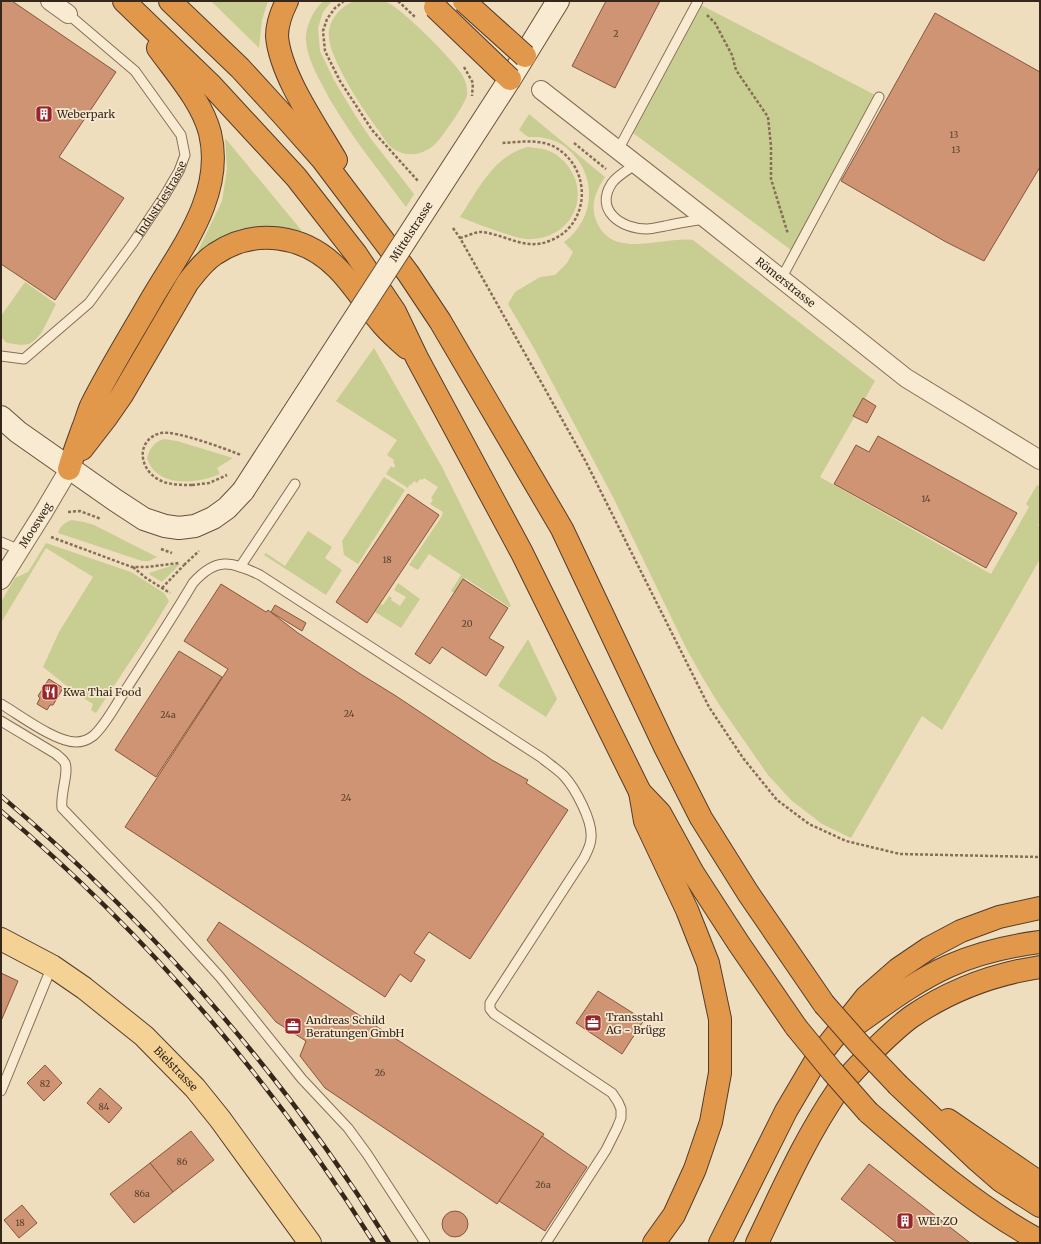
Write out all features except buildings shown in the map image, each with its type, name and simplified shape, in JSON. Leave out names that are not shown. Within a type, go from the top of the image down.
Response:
[{"type":"highway","points":[[124,1],[212,85],[296,177],[356,254],[395,312],[417,358],[522,553],[640,792],[645,821],[687,910],[708,963],[720,1019],[720,1073],[711,1122],[695,1169],[674,1214],[654,1243]]},
{"type":"highway","points":[[69,468],[90,407],[151,299],[195,227],[202,210],[210,178],[213,157],[210,133],[203,115],[192,95],[124,1]]},
{"type":"highway","points":[[170,1],[240,68],[322,159],[408,272],[440,321],[562,529],[662,740],[701,818],[748,893],[824,1004],[898,1085],[978,1161],[1001,1181],[1040,1206]]},
{"type":"highway","points":[[287,1],[282,10],[277,35],[281,54],[287,71],[295,90],[375,227]]},
{"type":"highway","points":[[464,1],[525,56]]},
{"type":"highway","points":[[428,10],[510,79]]},
{"type":"highway","points":[[69,468],[122,395],[188,282],[200,267],[216,254],[243,241],[261,238],[279,238],[297,242],[320,254],[337,269],[383,325],[417,358]]},
{"type":"highway","points":[[640,792],[660,813],[693,873],[739,944],[796,1027],[868,1112],[918,1156],[969,1196],[1040,1241]]},
{"type":"highway","points":[[720,1243],[786,1111],[816,1060],[866,997],[898,969],[929,948],[961,931],[1005,915],[1040,908]]},
{"type":"highway","points":[[832,1041],[903,992],[949,966],[978,955],[1006,947],[1040,942]]},
{"type":"highway","points":[[757,1243],[820,1117],[839,1088],[890,1034],[911,1017],[942,999],[967,987],[1000,976],[1040,967]]},
{"type":"highway","points":[[898,1085],[1040,1183]]},
{"type":"main road","name":"Mittelstrasse","points":[[253,458],[510,79],[558,1]]},
{"type":"main road","points":[[1,417],[18,432],[144,518],[165,526],[179,528],[195,526],[213,518],[227,508],[243,490],[253,458]]},
{"type":"main road","name":"Bielstrasse","points":[[1,939],[52,966],[84,988],[144,1036],[195,1088],[256,1168],[310,1243]]},
{"type":"street","points":[[50,1],[68,14]]},
{"type":"street","name":"Römerstrasse","points":[[541,90],[906,378],[1040,460]]},
{"type":"street","name":"Moosweg","points":[[1,580],[69,468]]},
{"type":"lane","points":[[618,150],[697,2]]},
{"type":"lane","name":"Industriestrasse","points":[[1,356],[24,360],[88,303],[134,243],[166,194],[179,171],[185,155],[181,135],[135,71],[68,14]]},
{"type":"lane","points":[[781,279],[879,97]]},
{"type":"lane","points":[[636,164],[618,176],[608,192],[606,203],[610,212],[617,221],[630,227],[647,229],[705,218]]},
{"type":"lane","points":[[240,567],[295,484]]},
{"type":"lane","points":[[1,542],[20,550]]},
{"type":"lane","points":[[1,704],[54,736],[68,741],[78,742],[93,736],[114,708],[168,625],[193,583],[202,572],[217,564],[225,563],[260,575],[542,758],[564,776],[572,786],[588,819],[591,837],[589,848],[490,1003],[490,1008],[494,1014],[608,1090],[618,1102],[621,1109],[617,1128],[606,1150],[546,1243]]},
{"type":"lane","points":[[1,721],[56,754],[62,760],[66,765],[66,775],[61,802],[62,808],[155,905],[215,972],[302,1079],[348,1128],[367,1154],[425,1243]]},
{"type":"lane","points":[[1,1091],[52,966]]},
{"type":"path","points":[[344,1],[335,8],[327,19],[323,31],[325,51],[340,81],[372,130],[421,184]]},
{"type":"path","points":[[398,1],[428,10]]},
{"type":"path","points":[[697,2],[715,23],[732,55],[736,70],[768,117],[771,146],[771,179],[788,235],[798,246]]},
{"type":"path","points":[[464,66],[473,83],[472,98]]},
{"type":"path","points":[[460,238],[479,232],[526,244],[548,242],[568,229],[580,210],[582,186],[580,175],[567,156],[558,148],[536,141],[502,143]]},
{"type":"path","points":[[453,228],[586,462],[709,707],[743,758],[776,800],[809,824],[846,841],[900,854],[1040,857]]},
{"type":"path","points":[[192,485],[172,484],[165,482],[157,479],[146,469],[143,462],[142,452],[146,443],[150,439],[162,433],[169,433],[253,458]]},
{"type":"path","points":[[66,512],[80,511],[91,514],[106,522]]},
{"type":"path","points":[[32,530],[132,567],[147,567],[179,563]]},
{"type":"path","points":[[162,588],[168,580],[199,551]]},
{"type":"green space","points":[[211,1],[268,1],[262,20],[259,48]]},
{"type":"green space","points":[[324,1],[332,1],[323,12],[318,28],[320,51],[334,80],[355,115],[371,139],[414,194],[406,207],[360,146],[339,114],[329,98],[311,62],[306,41],[308,25],[316,9]]},
{"type":"green space","points":[[354,1],[384,1],[391,4],[412,21],[436,45],[456,66],[464,78],[467,87],[467,96],[462,106],[438,141],[428,150],[416,154],[404,154],[392,148],[359,103],[336,61],[329,40],[330,25],[338,12]]},
{"type":"green space","points":[[697,3],[879,97],[795,253],[629,130]]},
{"type":"green space","points":[[529,114],[605,177],[595,198],[594,214],[603,232],[613,240],[638,244],[693,240],[875,381],[820,477],[991,574],[1029,507],[1026,504],[1037,485],[1040,486],[1040,521],[1038,525],[1040,527],[1040,559],[942,730],[922,716],[851,838],[822,824],[791,800],[768,775],[720,706],[686,648],[614,499],[535,350],[508,304],[515,292],[540,277],[555,275],[567,263],[573,252],[564,242],[574,233],[581,223],[589,200],[589,188],[586,176],[581,165],[573,154],[556,141],[541,137],[529,137],[519,130]]},
{"type":"green space","points":[[225,138],[302,231],[270,227],[238,231],[215,242],[194,259],[222,201],[227,169]]},
{"type":"green space","points":[[528,147],[547,150],[557,155],[568,166],[575,178],[578,190],[577,202],[567,223],[558,231],[546,237],[525,239],[503,233],[460,217],[480,185],[496,166],[516,151]]},
{"type":"green space","points":[[25,282],[56,304],[42,332],[35,340],[29,344],[21,345],[7,343],[1,336],[1,316]]},
{"type":"green space","points":[[374,348],[442,467],[511,606],[509,607],[465,578],[455,593],[451,591],[461,575],[429,554],[418,570],[409,565],[442,516],[443,512],[430,504],[433,500],[431,498],[438,487],[424,478],[422,480],[420,479],[417,483],[414,481],[408,488],[386,474],[391,466],[394,468],[395,465],[393,462],[394,460],[387,455],[397,440],[336,401]]},
{"type":"green space","points":[[164,439],[177,441],[233,458],[217,468],[220,474],[211,477],[189,481],[168,479],[159,475],[152,468],[147,458],[153,446]]},
{"type":"green space","points":[[384,477],[405,490],[358,564],[344,555],[342,541]]},
{"type":"green space","points":[[72,520],[94,525],[157,557],[149,561],[142,561],[58,533],[63,525]]},
{"type":"green space","points":[[308,531],[332,547],[325,558],[342,570],[326,595],[264,555],[266,553],[285,566]]},
{"type":"green space","points":[[46,543],[131,572],[164,593],[169,601],[96,713],[91,710],[93,704],[77,694],[43,667],[59,632],[93,577],[46,548],[1,623],[1,602],[15,578],[28,572]]},
{"type":"green space","points":[[180,564],[162,582],[149,573]]},
{"type":"green space","points":[[398,583],[420,599],[401,628],[375,612],[381,604],[383,605],[389,596],[392,598],[391,600],[400,606],[406,597],[394,590]]},
{"type":"green space","points":[[528,639],[557,699],[546,717],[498,686]]},
{"type":"railway","points":[[1,796],[57,845],[111,896],[212,1004],[260,1061],[305,1120],[389,1243]]},
{"type":"railway","points":[[1,811],[55,858],[106,907],[156,959],[204,1013],[250,1068],[294,1125],[374,1243]]},
{"type":"place","name":"Weberpark","points":[[44,114]]},
{"type":"place","name":"Kwa Thai Food","points":[[50,692]]},
{"type":"place","name":"Transstahl AG - Brügg","points":[[593,1023]]},
{"type":"place","name":"Andreas Schild Beratungen GmbH","points":[[293,1026]]},
{"type":"place","name":"WEI ZO","points":[[905,1221]]}]
